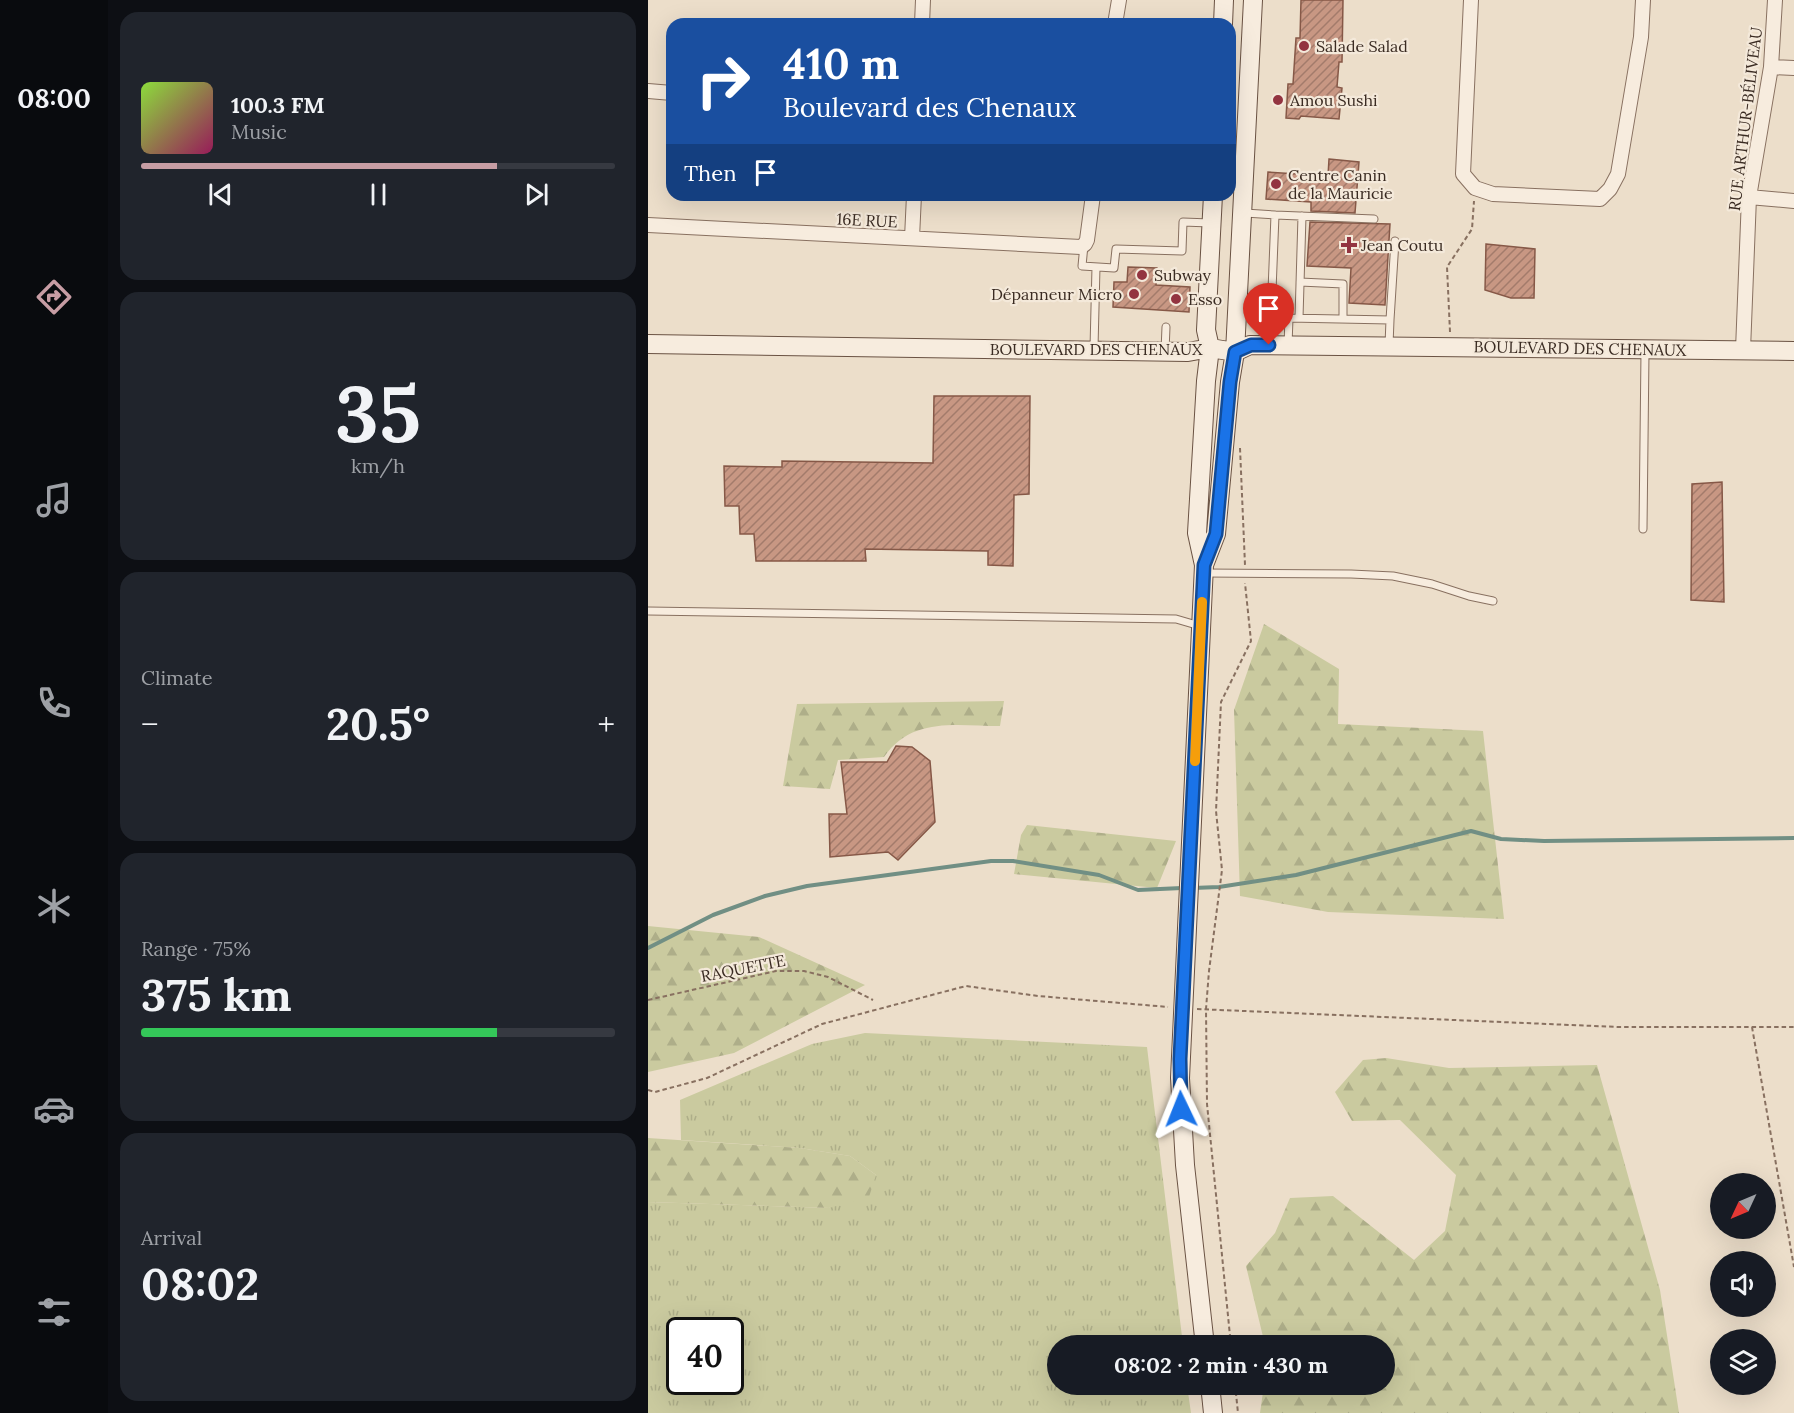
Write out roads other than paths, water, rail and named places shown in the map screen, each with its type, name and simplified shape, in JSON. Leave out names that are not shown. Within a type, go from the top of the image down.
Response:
[{"type":"street","points":[[922,18],[923,0]]},
{"type":"street","points":[[1117,18],[1119,0]]},
{"type":"street","points":[[1222,18],[1224,0]]},
{"type":"street","points":[[1203,569],[1216,534],[1230,382],[1235,352],[1253,0]]},
{"type":"street","points":[[1471,0],[1463,174],[1474,188],[1493,194],[1600,199],[1610,189],[1618,174],[1639,48],[1643,0]]},
{"type":"street","name":"RUE ARTHUR-BÉLIVEAU","points":[[1743,350],[1749,197],[1771,67],[1775,0]]},
{"type":"street","points":[[1771,67],[1794,68]]},
{"type":"street","points":[[648,91],[666,92]]},
{"type":"street","points":[[1749,197],[1794,201]]},
{"type":"street","points":[[912,238],[914,201]]},
{"type":"street","points":[[1084,245],[1087,240],[1092,201]]},
{"type":"street","points":[[1204,1335],[1182,1129],[1180,1078],[1203,569],[1197,533],[1210,348],[1206,330],[1214,201]]},
{"type":"street","name":"16E RUE","points":[[648,225],[1079,247],[1084,245]]},
{"type":"street","name":"BOULEVARD DES CHENAUX","points":[[648,344],[1188,352],[1210,348],[1235,352],[1251,345],[1794,351]]},
{"type":"street","points":[[1211,1395],[1213,1413]]},
{"type":"lane","points":[[1241,213],[1374,219]]},
{"type":"lane","points":[[1275,214],[1271,316],[1390,320]]},
{"type":"lane","points":[[1299,318],[1302,216]]},
{"type":"lane","points":[[1084,245],[1082,266],[1114,268],[1116,249],[1182,251],[1183,222],[1212,223]]},
{"type":"lane","points":[[1389,347],[1395,241]]},
{"type":"lane","points":[[1094,350],[1096,267]]},
{"type":"lane","points":[[1300,282],[1343,284],[1343,319]]},
{"type":"lane","points":[[1288,318],[1288,345]]},
{"type":"lane","points":[[1165,351],[1166,327]]},
{"type":"lane","points":[[1643,529],[1645,349]]},
{"type":"lane","points":[[1203,569],[1245,573],[1393,576],[1432,584],[1493,602]]},
{"type":"lane","points":[[648,610],[1176,619],[1200,626]]},
{"type":"waterway","points":[[1193,888],[1219,887],[1296,875],[1471,831],[1501,839],[1544,841],[1794,838]]},
{"type":"waterway","points":[[648,948],[713,915],[765,896],[807,886],[991,861],[1013,861],[1099,875],[1138,890],[1182,888]]},
{"type":"place","name":"Salade Salad","points":[[1304,46]]},
{"type":"place","name":"Amou Sushi","points":[[1278,100]]},
{"type":"place","name":"Centre Canin de la Mauricie","points":[[1276,184]]},
{"type":"place","name":"Jean Coutu","points":[[1349,245]]},
{"type":"place","name":"Subway","points":[[1142,275]]},
{"type":"place","name":"Dépanneur Micro","points":[[1134,294]]},
{"type":"place","name":"Esso","points":[[1176,299]]}]
